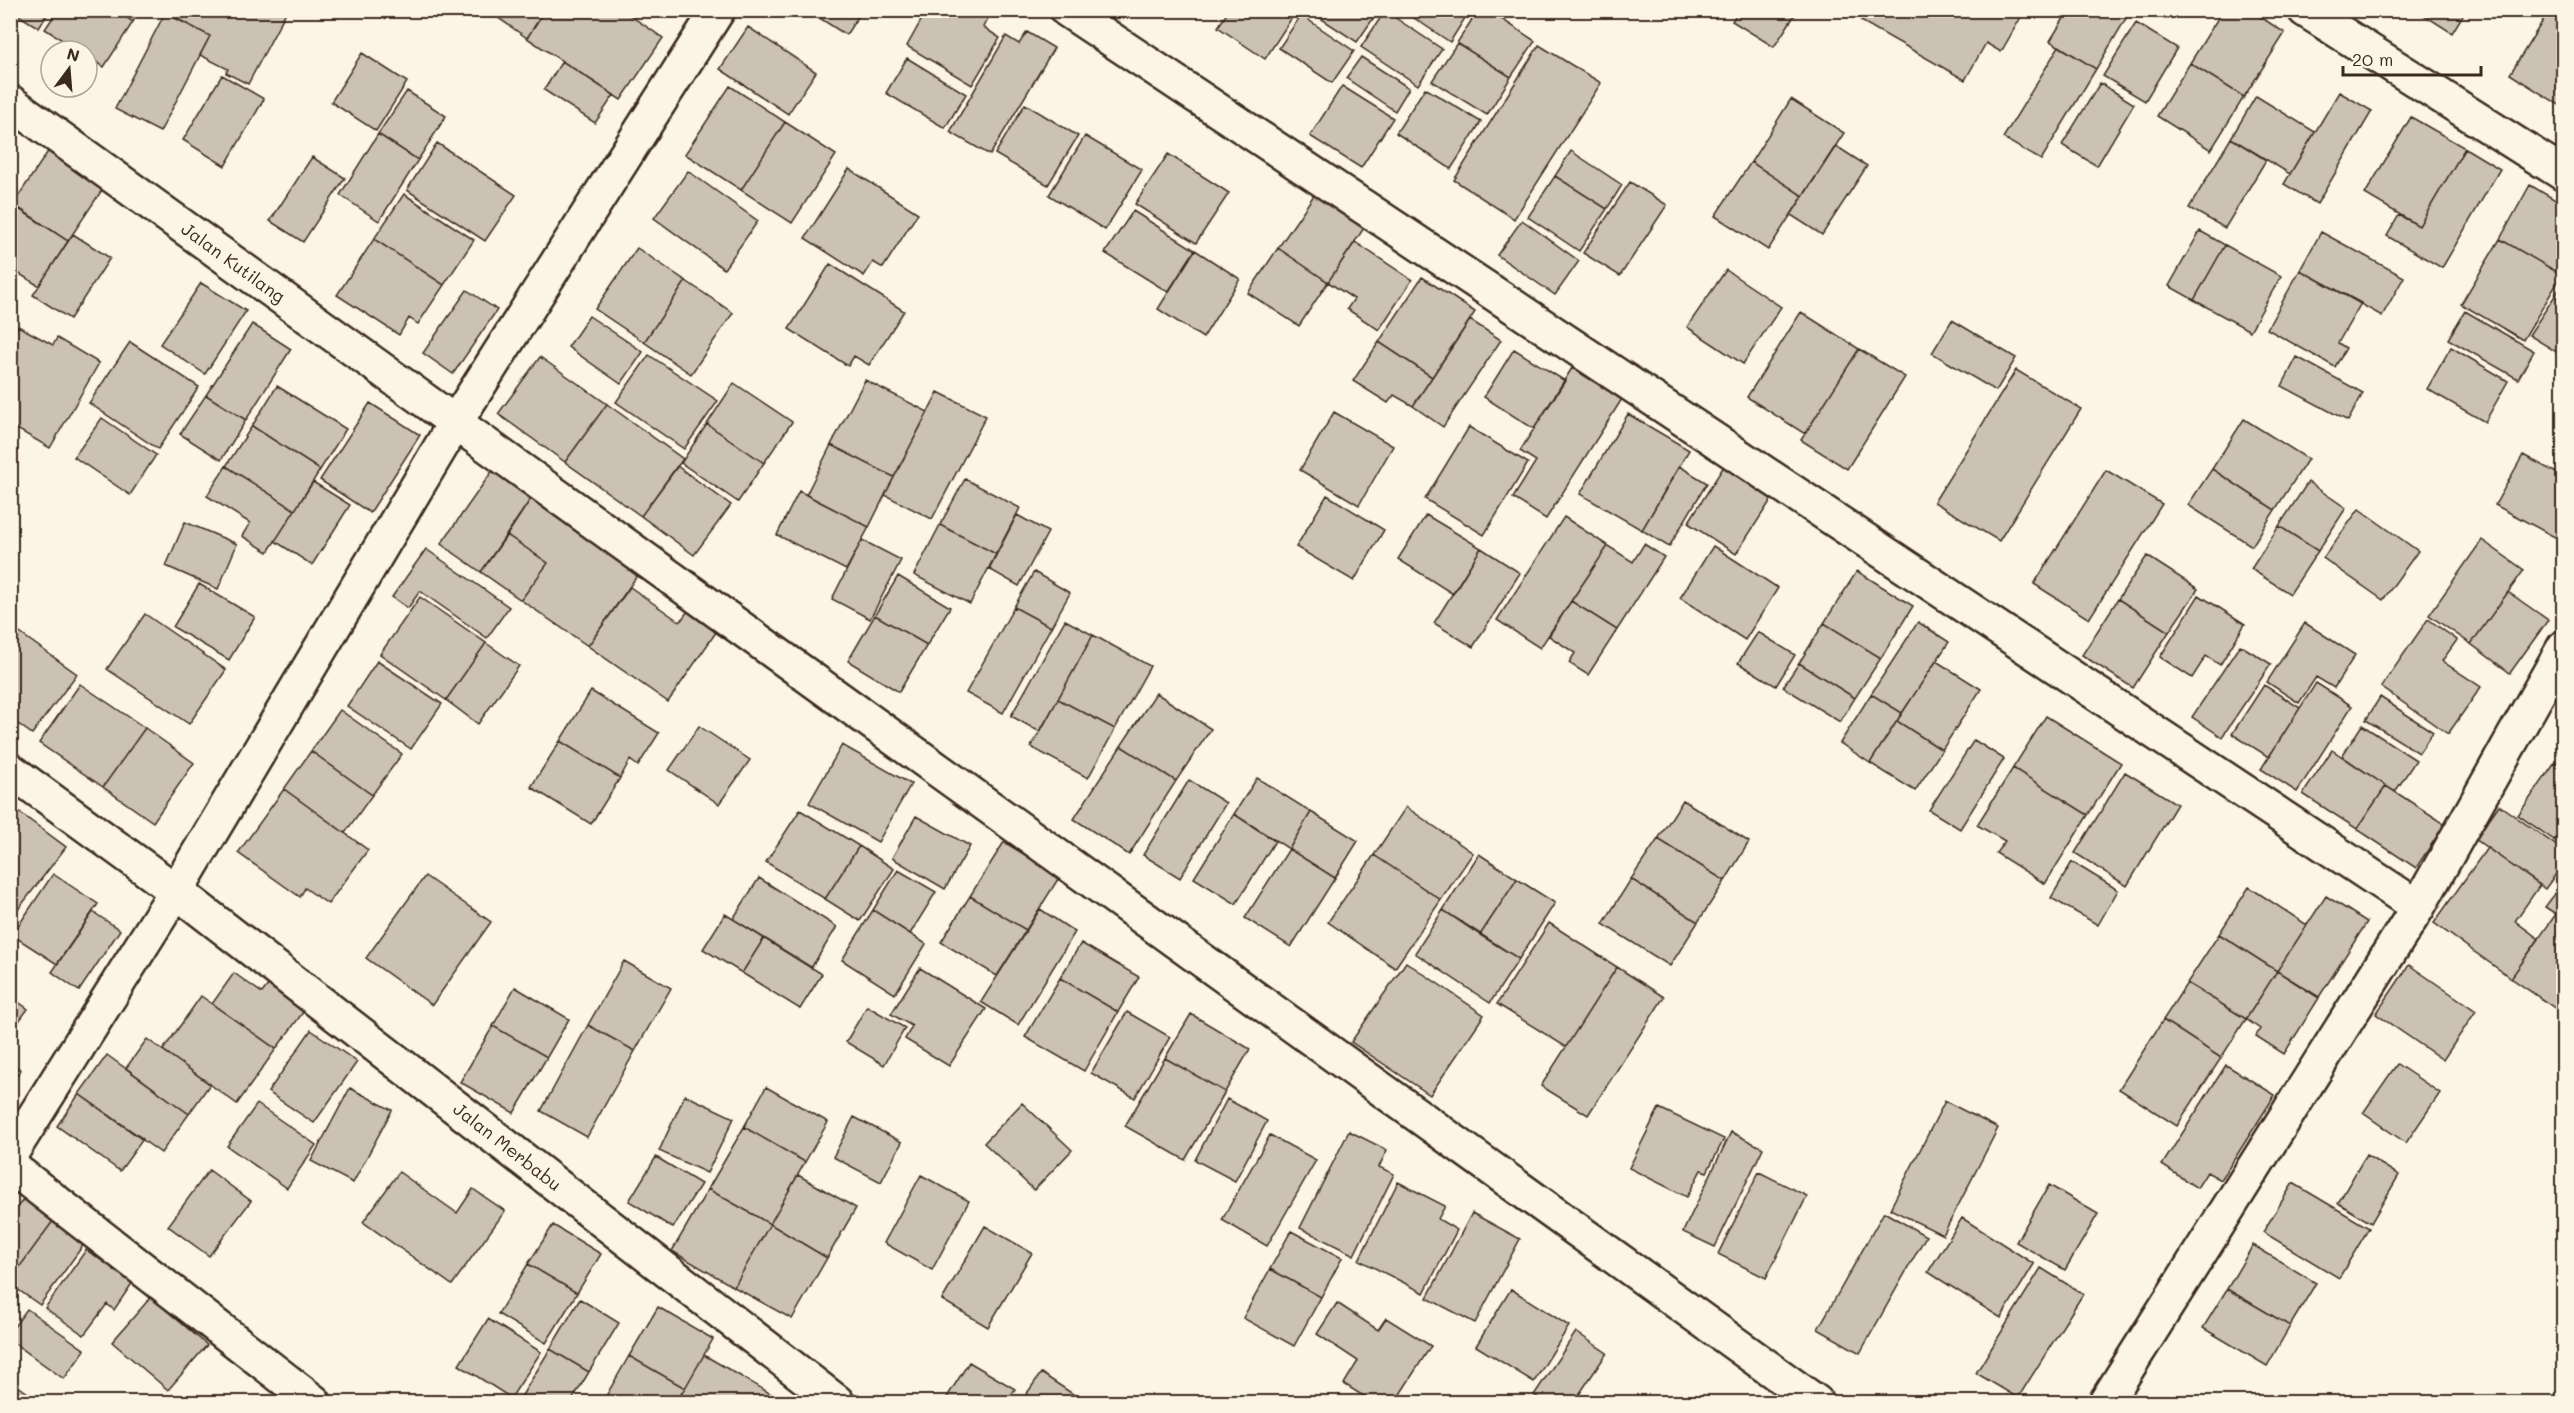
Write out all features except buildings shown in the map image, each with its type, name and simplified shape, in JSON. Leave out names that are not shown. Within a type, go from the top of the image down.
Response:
[{"type":"street","points":[[10,1155],[176,891],[455,423],[718,10]]},
{"type":"street","points":[[1067,10],[2418,907]]},
{"type":"street","points":[[2305,10],[2564,174]]},
{"type":"street","name":"Jalan Kutilang","points":[[10,102],[1816,1402]]},
{"type":"street","points":[[2106,1402],[2418,907],[2564,647]]},
{"type":"street","name":"Jalan Merbabu","points":[[10,770],[176,891],[837,1402]]},
{"type":"street","points":[[10,1166],[314,1402]]}]
